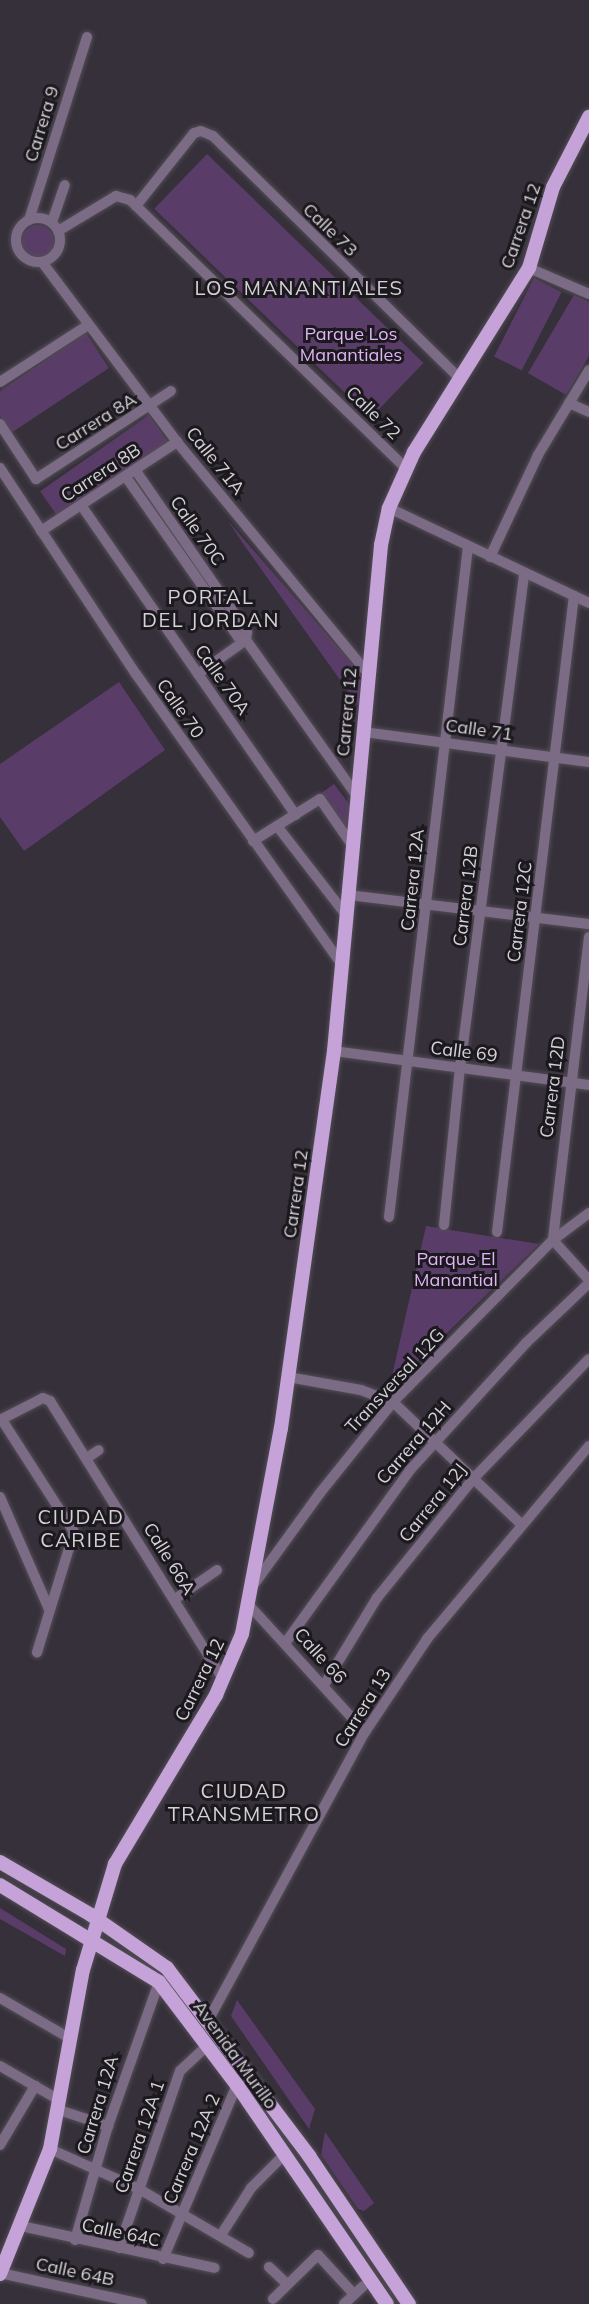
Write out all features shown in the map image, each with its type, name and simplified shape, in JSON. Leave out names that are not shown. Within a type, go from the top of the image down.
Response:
[{"type":"main road","name":"Carrera 12","points":[[0,2273],[5,2251],[21,2226],[50,2149],[91,1938],[121,1848],[224,1679],[242,1634],[288,1377],[334,1051],[381,545],[389,508],[406,468],[529,268],[553,187],[589,117]]},
{"type":"main road","points":[[0,1862],[96,1919]]},
{"type":"main road","name":"Avenida Murillo","points":[[0,1885],[91,1938],[159,1982],[237,2085],[383,2300]]},
{"type":"main road","name":"Avenida Murillo","points":[[96,1919],[167,1968],[209,2019],[309,2156],[409,2304]]},
{"type":"main road","points":[[383,2300],[396,2286]]},
{"type":"street","name":"Carrera 9","points":[[29,220],[87,37]]},
{"type":"street","name":"Calle 73","points":[[136,206],[194,134],[203,131],[213,136],[460,379]]},
{"type":"street","points":[[55,227],[39,218],[29,220],[17,232],[16,245],[27,260],[42,262],[56,254],[60,240],[55,227],[65,185]]},
{"type":"street","points":[[55,227],[116,196],[136,206]]},
{"type":"street","name":"Calle 72","points":[[136,206],[406,468]]},
{"type":"street","name":"Calle 71A","points":[[42,262],[177,442],[369,675]]},
{"type":"street","points":[[529,268],[589,294]]},
{"type":"street","points":[[0,382],[88,325]]},
{"type":"street","points":[[490,557],[538,455],[589,370]]},
{"type":"street","name":"Carrera 8A","points":[[0,424],[36,479],[150,407],[171,391]]},
{"type":"street","points":[[569,403],[589,412]]},
{"type":"street","name":"Carrera 8B","points":[[41,531],[136,471],[177,442]]},
{"type":"street","name":"Calle 70","points":[[0,468],[253,842],[341,964]]},
{"type":"street","name":"Calle 70C","points":[[136,471],[247,632],[246,640]]},
{"type":"street","name":"Calle 70C","points":[[126,477],[238,637],[246,640],[357,796]]},
{"type":"street","name":"Calle 70A","points":[[81,505],[296,815]]},
{"type":"street","points":[[389,508],[589,603]]},
{"type":"street","name":"Carrera 12A","points":[[389,1217],[468,547]]},
{"type":"street","name":"Carrera 12B","points":[[444,1224],[460,1068],[524,573]]},
{"type":"street","name":"Carrera 12C","points":[[497,1232],[574,596]]},
{"type":"street","points":[[198,674],[246,640]]},
{"type":"street","name":"Calle 71","points":[[364,732],[589,762]]},
{"type":"street","points":[[253,842],[320,799],[352,845]]},
{"type":"street","points":[[277,826],[346,915]]},
{"type":"street","points":[[348,895],[482,909],[589,924]]},
{"type":"street","name":"Carrera 12D","points":[[553,1240],[569,1082],[589,937]]},
{"type":"street","name":"Calle 69","points":[[334,1051],[589,1085]]},
{"type":"street","name":"Transversal 12G","points":[[248,1598],[320,1492],[393,1402],[553,1240],[589,1213]]},
{"type":"street","points":[[553,1240],[589,1282]]},
{"type":"street","name":"Carrera 12H","points":[[286,1642],[342,1560],[435,1441],[589,1282]]},
{"type":"street","name":"Carrera 12J","points":[[324,1685],[377,1598],[474,1478],[589,1359]]},
{"type":"street","points":[[288,1377],[361,1390],[393,1402],[521,1524]]},
{"type":"street","name":"Calle 66A","points":[[1,1420],[46,1397],[87,1458],[224,1679]]},
{"type":"street","points":[[1,1420],[74,1532],[37,1652]]},
{"type":"street","name":"Carrera 13","points":[[209,2019],[365,1732],[427,1639],[521,1524],[589,1446]]},
{"type":"street","points":[[87,1458],[99,1450]]},
{"type":"street","points":[[0,1497],[49,1609]]},
{"type":"street","points":[[175,1599],[217,1570]]},
{"type":"street","name":"Calle 66","points":[[248,1598],[365,1732]]},
{"type":"street","name":"Carrera 12A","points":[[75,2240],[108,2126],[159,1982]]},
{"type":"street","points":[[0,1998],[71,2039]]},
{"type":"street","name":"Carrera 12A 1","points":[[119,2248],[180,2071],[207,2046]]},
{"type":"street","points":[[0,2066],[35,2086],[60,2105],[108,2126]]},
{"type":"street","name":"Carrera 12A 2","points":[[163,2259],[237,2085]]},
{"type":"street","points":[[0,2145],[35,2086]]},
{"type":"street","points":[[50,2149],[139,2189],[249,2253]]},
{"type":"street","points":[[221,2235],[251,2188],[284,2155]]},
{"type":"street","name":"Calle 64C","points":[[21,2226],[75,2240],[215,2268]]},
{"type":"street","points":[[273,2299],[318,2255],[353,2293]]},
{"type":"street","points":[[269,2267],[287,2284]]},
{"type":"street","name":"Calle 64B","points":[[0,2273],[142,2304]]},
{"type":"street","points":[[344,2304],[363,2286]]},
{"type":"green space","name":"Parque Los Manantiales","points":[[207,154],[424,363],[371,418],[154,209]]},
{"type":"green space","points":[[38,225],[50,229],[54,241],[50,253],[38,257],[26,253],[22,241],[26,229]]},
{"type":"green space","points":[[534,278],[562,292],[522,370],[494,356]]},
{"type":"green space","points":[[574,295],[589,302],[589,356],[566,395],[528,373]]},
{"type":"green space","points":[[86,333],[109,368],[11,433],[0,416],[0,391]]},
{"type":"green space","points":[[149,415],[168,442],[59,518],[40,491]]},
{"type":"green space","points":[[228,521],[363,676],[360,708],[244,545]]},
{"type":"green space","points":[[119,682],[165,750],[24,851],[0,817],[0,764]]},
{"type":"green space","points":[[334,784],[350,805],[347,832],[320,794]]},
{"type":"green space","name":"Parque El Manantial","points":[[426,1226],[539,1244],[389,1389]]},
{"type":"green space","points":[[0,1908],[66,1949],[65,1956],[0,1919]]},
{"type":"green space","points":[[237,2000],[315,2109],[309,2129],[231,2016]]},
{"type":"green space","points":[[325,2132],[374,2203],[364,2211],[358,2209],[321,2155]]},
{"type":"district","name":"LOS MANANTIALES","points":[[299,287]]},
{"type":"district","name":"PORTAL DEL JORDAN","points":[[211,608]]},
{"type":"district","name":"CIUDAD CARIBE","points":[[81,1528]]},
{"type":"district","name":"CIUDAD TRANSMETRO","points":[[244,1802]]}]
